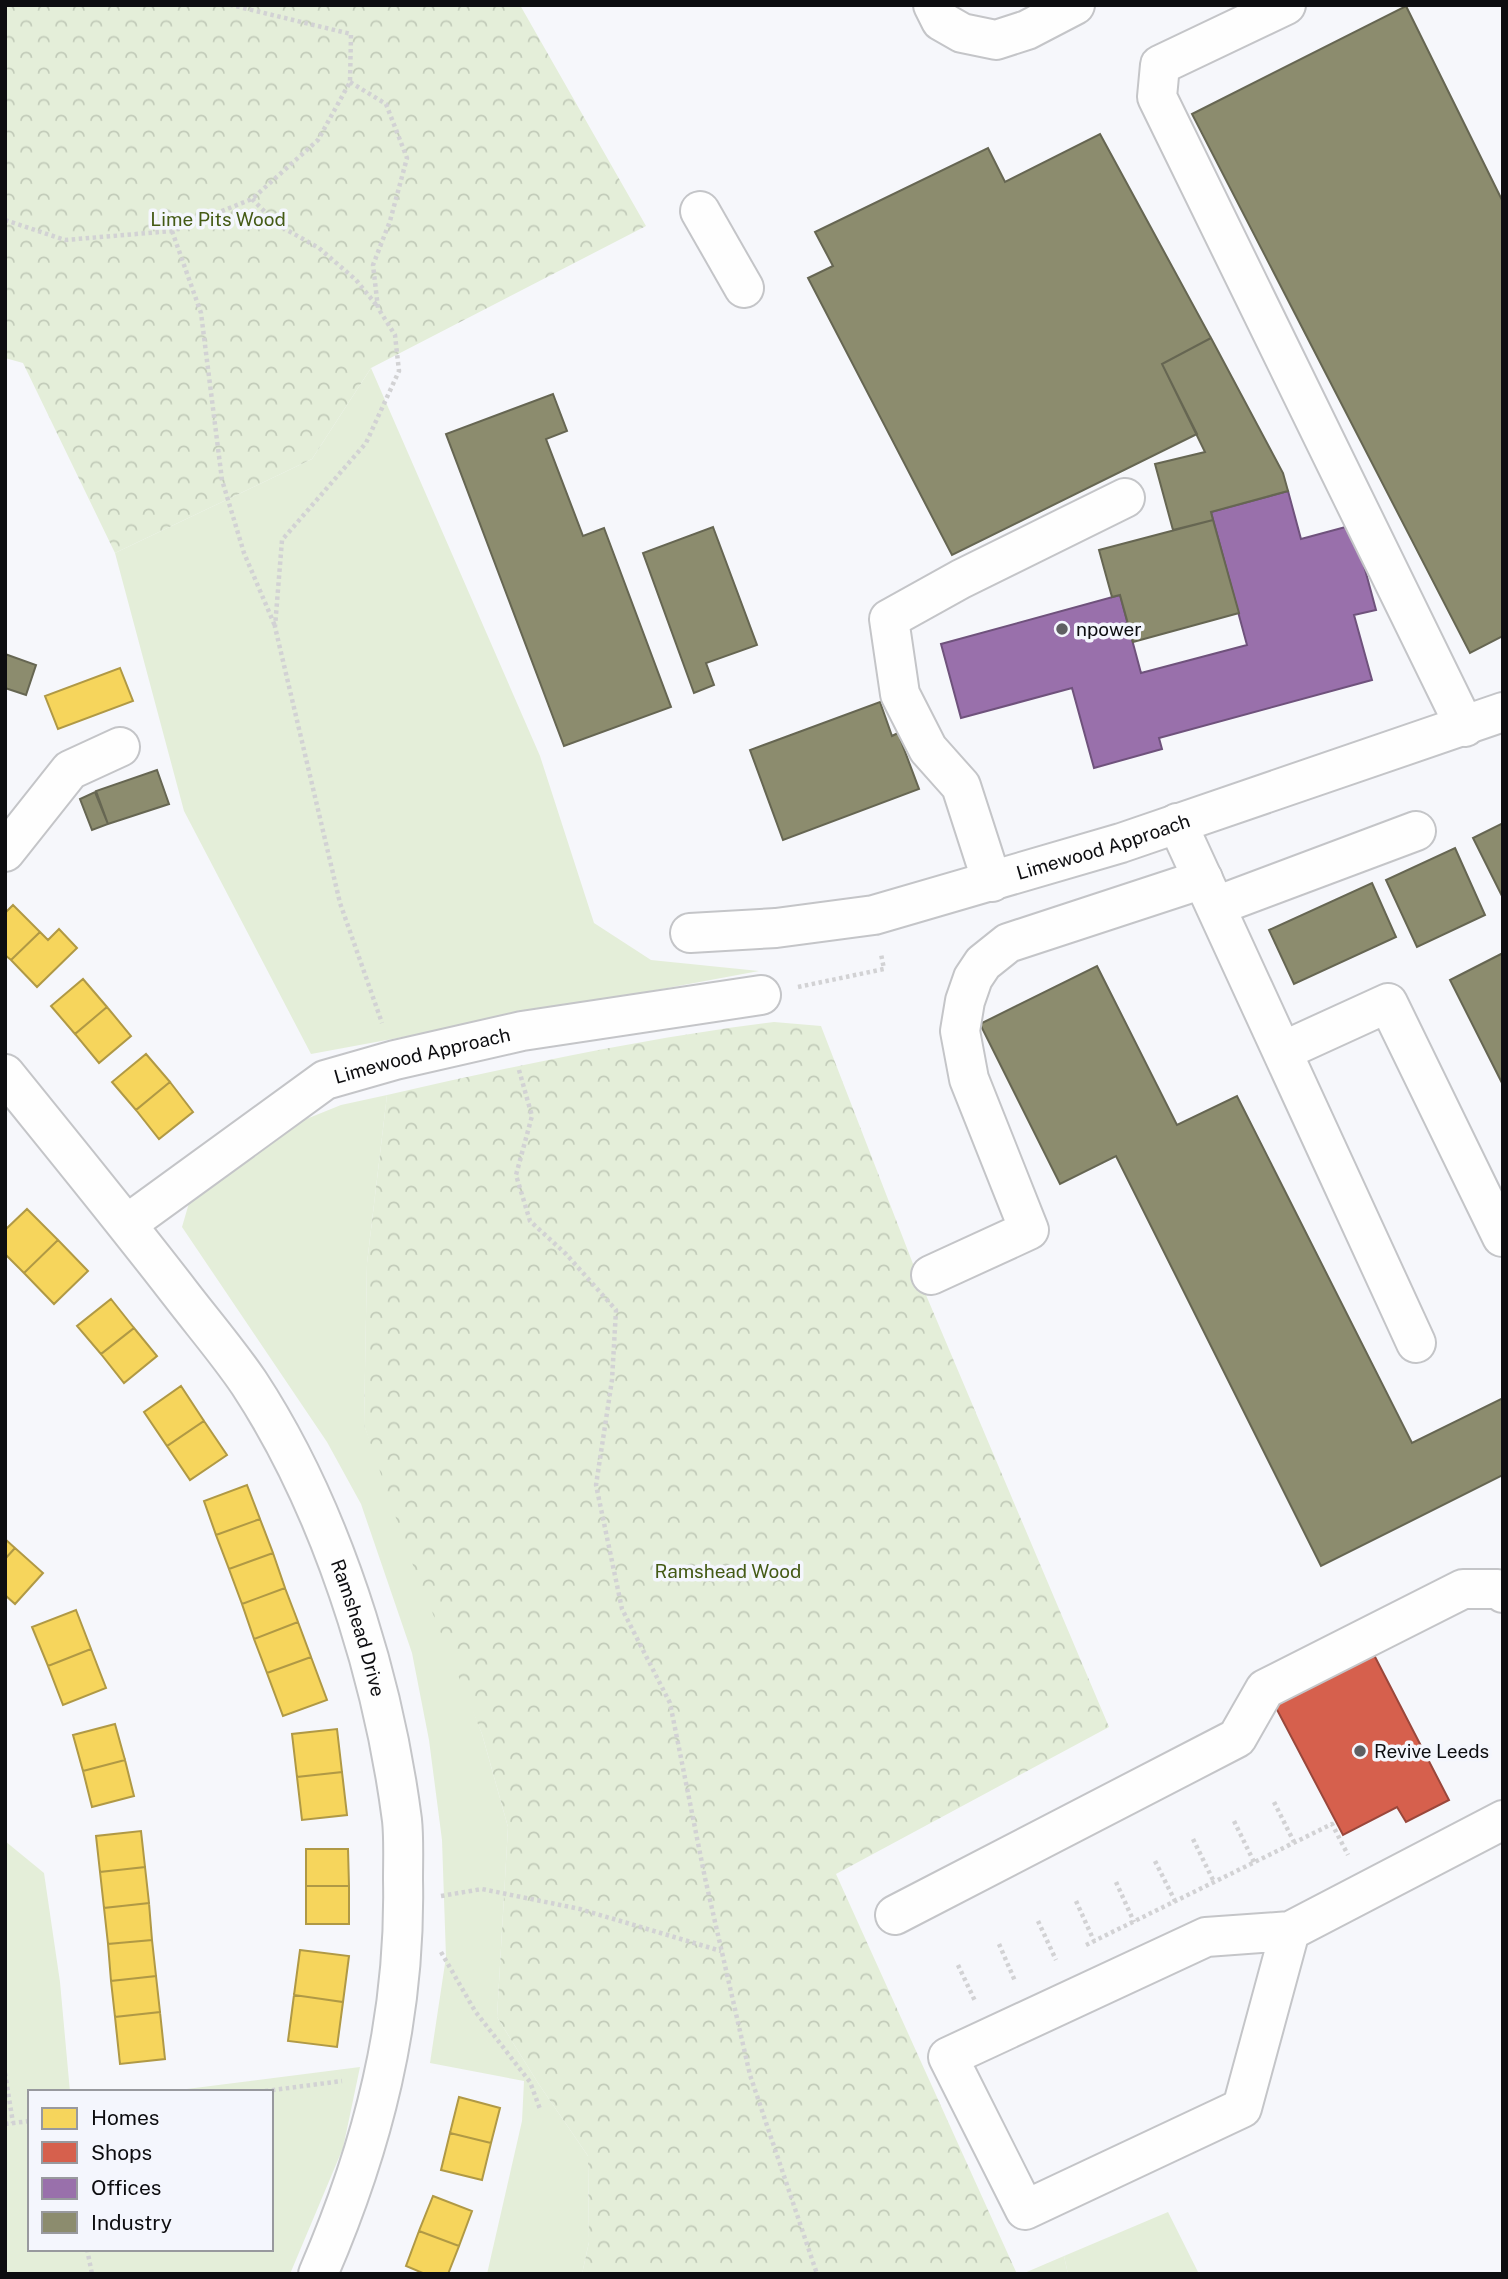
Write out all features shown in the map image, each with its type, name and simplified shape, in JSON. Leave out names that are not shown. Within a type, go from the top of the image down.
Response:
[{"type":"street","points":[[933,5],[942,22],[962,33],[996,40],[1027,30],[1075,5]]},
{"type":"street","points":[[1286,5],[1160,65],[1157,97],[1465,727]]},
{"type":"street","points":[[700,211],[744,288]]},
{"type":"street","points":[[992,882],[961,786],[928,749],[900,694],[889,620],[961,579],[1125,498]]},
{"type":"street","name":"Limewood Approach","points":[[690,933],[776,928],[874,915],[992,882],[1177,823],[1503,712]]},
{"type":"street","points":[[5,852],[70,770],[120,747]]},
{"type":"street","points":[[1177,823],[1416,1343]]},
{"type":"street","points":[[931,1275],[1028,1230],[969,1079],[962,1051],[960,1031],[965,1001],[973,978],[983,962],[1008,943],[1209,893],[1416,831]]},
{"type":"street","name":"Limewood Approach","points":[[127,1224],[325,1080],[396,1060],[509,1034],[761,995]]},
{"type":"street","points":[[1283,1051],[1388,1003],[1502,1237]]},
{"type":"street","name":"Ramshead Drive","points":[[5,1074],[127,1224],[248,1382],[307,1485],[346,1583],[375,1675],[402,1823],[404,1902],[400,1973],[384,2076],[365,2152],[340,2224],[318,2274]]},
{"type":"street","points":[[895,1915],[1237,1738],[1265,1689],[1463,1588],[1498,1589],[1503,1592]]},
{"type":"street","points":[[1290,1931],[1242,2109],[1025,2210],[948,2057],[1206,1937],[1290,1931],[1503,1820]]},
{"type":"path","points":[[5,220],[65,240],[172,230],[252,199],[318,140],[350,82],[351,34],[231,5]]},
{"type":"path","points":[[350,82],[386,104],[407,158],[390,221],[373,265],[378,308]]},
{"type":"path","points":[[252,199],[278,225],[319,248],[356,280],[395,335],[399,371],[366,443],[282,540],[275,627]]},
{"type":"path","points":[[172,230],[201,313],[222,480],[244,553],[275,627],[340,903],[396,1060]]},
{"type":"path","points":[[761,995],[884,970],[874,915]]},
{"type":"path","points":[[509,1034],[532,1116],[516,1175],[530,1221],[566,1254],[617,1310],[612,1380],[596,1485],[622,1609],[670,1703],[721,1951],[750,2075],[817,2274]]},
{"type":"path","points":[[1274,1802],[1294,1842]]},
{"type":"path","points":[[1234,1821],[1254,1862]]},
{"type":"path","points":[[1193,1839],[1214,1882]]},
{"type":"path","points":[[1155,1861],[1175,1901]]},
{"type":"path","points":[[1116,1882],[1134,1922]]},
{"type":"path","points":[[540,2109],[530,2082],[475,2011],[433,1938],[404,1902],[482,1889],[580,1909],[721,1951]]},
{"type":"path","points":[[1076,1901],[1094,1941]]},
{"type":"path","points":[[1038,1921],[1056,1960]]},
{"type":"path","points":[[999,1944],[1015,1981]]},
{"type":"path","points":[[958,1965],[975,2001]]},
{"type":"path","points":[[5,2073],[13,2123]]},
{"type":"path","points":[[273,2090],[384,2076]]},
{"type":"path","points":[[5,2124],[28,2121]]},
{"type":"path","points":[[87,2251],[92,2274]]},
{"type":"green space","name":"Lime Pits Wood","points":[[5,5],[520,5],[646,226],[371,368],[312,459],[115,553],[23,363],[5,358]]},
{"type":"green space","points":[[371,368],[540,756],[594,923],[651,960],[759,971],[311,1054],[184,811],[115,553],[312,459]]},
{"type":"green space","name":"Ramshead Wood","points":[[774,1022],[821,1026],[915,1269],[1109,1727],[836,1874],[1017,2274],[582,2274],[589,2242],[588,2156],[497,2017],[508,1827],[482,1734],[408,1553],[364,1425],[367,1263],[387,1095],[628,1044]]},
{"type":"green space","points":[[387,1095],[367,1263],[364,1425],[482,1734],[508,1827],[497,2017],[588,2156],[589,2242],[582,2274],[487,2274],[522,2121],[524,2081],[430,2063],[446,1957],[442,1840],[429,1740],[412,1653],[361,1504],[327,1442],[182,1227],[189,1203],[279,1130],[341,1105]]},
{"type":"green space","points":[[5,1841],[44,1873],[60,1982],[70,2090],[28,2090],[28,2251],[273,2251],[273,2090],[179,2090],[360,2067],[343,2148],[290,2274],[5,2274]]},
{"type":"green space","points":[[1168,2212],[1199,2274],[1068,2274],[1064,2256]]},
{"type":"green space","points":[[1064,2256],[1068,2274],[1022,2274]]},
{"type":"building: Homes","points":[[120,668],[133,701],[58,729],[45,696]]},
{"type":"building: Homes","points":[[13,905],[40,932],[11,960],[5,955],[5,913]]},
{"type":"building: Homes","points":[[59,929],[77,948],[37,987],[11,960],[40,932],[48,940]]},
{"type":"building: Homes","points":[[83,979],[107,1007],[75,1034],[51,1006]]},
{"type":"building: Homes","points":[[107,1007],[131,1036],[99,1063],[75,1034]]},
{"type":"building: Homes","points":[[146,1054],[170,1082],[136,1110],[112,1082]]},
{"type":"building: Homes","points":[[170,1082],[193,1112],[159,1139],[136,1110]]},
{"type":"building: Homes","points":[[27,1209],[58,1240],[24,1273],[5,1254],[5,1230]]},
{"type":"building: Homes","points":[[58,1240],[88,1271],[54,1304],[24,1273]]},
{"type":"building: Homes","points":[[111,1299],[134,1328],[101,1354],[77,1326]]},
{"type":"building: Homes","points":[[134,1328],[157,1356],[124,1383],[101,1354]]},
{"type":"building: Homes","points":[[181,1386],[204,1421],[167,1446],[144,1412]]},
{"type":"building: Homes","points":[[204,1421],[227,1455],[190,1480],[167,1446]]},
{"type":"building: Homes","points":[[247,1485],[260,1519],[216,1535],[204,1501]]},
{"type":"building: Homes","points":[[260,1519],[273,1553],[229,1569],[216,1535]]},
{"type":"building: Homes","points":[[5,1539],[15,1548],[5,1559]]},
{"type":"building: Homes","points":[[15,1548],[43,1573],[15,1604],[5,1595],[5,1559]]},
{"type":"building: Homes","points":[[273,1553],[285,1588],[242,1604],[229,1569]]},
{"type":"building: Homes","points":[[285,1588],[298,1622],[254,1639],[242,1604]]},
{"type":"building: Homes","points":[[76,1610],[91,1649],[48,1666],[32,1627]]},
{"type":"building: Homes","points":[[298,1622],[311,1657],[267,1673],[254,1639]]},
{"type":"building: Homes","points":[[91,1649],[106,1688],[63,1705],[48,1666]]},
{"type":"building: Homes","points":[[311,1657],[327,1700],[283,1716],[267,1673]]},
{"type":"building: Homes","points":[[115,1724],[125,1760],[83,1771],[73,1735]]},
{"type":"building: Homes","points":[[337,1729],[342,1772],[297,1777],[292,1734]]},
{"type":"building: Homes","points":[[125,1760],[134,1796],[92,1807],[83,1771]]},
{"type":"building: Homes","points":[[342,1772],[347,1815],[302,1820],[297,1777]]},
{"type":"building: Homes","points":[[141,1831],[145,1867],[100,1872],[96,1836]]},
{"type":"building: Homes","points":[[306,1849],[348,1849],[349,1886],[306,1886]]},
{"type":"building: Homes","points":[[145,1867],[149,1903],[104,1908],[100,1872]]},
{"type":"building: Homes","points":[[306,1886],[349,1886],[349,1924],[306,1924]]},
{"type":"building: Homes","points":[[149,1903],[152,1940],[108,1944],[104,1908]]},
{"type":"building: Homes","points":[[152,1940],[156,1976],[111,1981],[108,1944]]},
{"type":"building: Homes","points":[[300,1950],[349,1956],[343,2002],[294,1995]]},
{"type":"building: Homes","points":[[156,1976],[160,2012],[115,2017],[111,1981]]},
{"type":"building: Homes","points":[[294,1995],[343,2002],[337,2047],[288,2041]]},
{"type":"building: Homes","points":[[160,2012],[165,2059],[120,2064],[115,2017]]},
{"type":"building: Homes","points":[[459,2097],[500,2108],[491,2143],[450,2133]]},
{"type":"building: Homes","points":[[450,2133],[491,2143],[482,2180],[441,2170]]},
{"type":"building: Homes","points":[[433,2196],[472,2211],[459,2246],[419,2231]]},
{"type":"building: Homes","points":[[419,2231],[459,2246],[448,2274],[425,2274],[406,2266]]},
{"type":"building: Shops","points":[[1373,1653],[1449,1800],[1406,1822],[1397,1807],[1343,1835],[1274,1704]]},
{"type":"building: Offices","name":"npower","points":[[1288,491],[1301,539],[1353,525],[1376,610],[1354,615],[1372,680],[1159,738],[1162,749],[1094,768],[1072,688],[961,718],[941,644],[1120,595],[1141,673],[1247,645],[1211,512]]},
{"type":"building: Industry","points":[[1406,6],[1503,202],[1503,636],[1470,653],[1192,114]]},
{"type":"building: Industry","points":[[1100,134],[1211,338],[1162,364],[1197,434],[952,555],[808,278],[833,266],[815,232],[988,148],[1005,182]]},
{"type":"building: Industry","points":[[1211,338],[1283,473],[1288,491],[1211,512],[1213,520],[1173,530],[1155,464],[1205,452],[1162,364]]},
{"type":"building: Industry","points":[[553,394],[567,431],[546,439],[583,536],[604,528],[671,707],[564,746],[446,434]]},
{"type":"building: Industry","points":[[1213,520],[1239,613],[1133,642],[1120,595],[1112,597],[1099,550]]},
{"type":"building: Industry","points":[[713,527],[757,645],[706,663],[714,685],[694,693],[643,553]]},
{"type":"building: Industry","points":[[5,654],[36,665],[26,695],[5,688]]},
{"type":"building: Industry","points":[[880,702],[892,736],[898,733],[919,789],[783,840],[750,750]]},
{"type":"building: Industry","points":[[157,770],[169,804],[108,824],[96,791]]},
{"type":"building: Industry","points":[[95,792],[108,824],[92,830],[80,799]]},
{"type":"building: Industry","points":[[1503,823],[1503,898],[1473,838]]},
{"type":"building: Industry","points":[[1455,848],[1485,915],[1417,947],[1386,880]]},
{"type":"building: Industry","points":[[1372,883],[1396,937],[1294,984],[1269,930]]},
{"type":"building: Industry","points":[[1503,953],[1503,1085],[1450,980]]},
{"type":"building: Industry","points":[[1097,966],[1177,1125],[1237,1096],[1412,1443],[1503,1398],[1503,1475],[1321,1566],[1116,1156],[1060,1184],[980,1024]]},
{"type":"place","name":"npower","points":[[1062,629]]},
{"type":"place","name":"Revive Leeds","points":[[1360,1751]]}]
